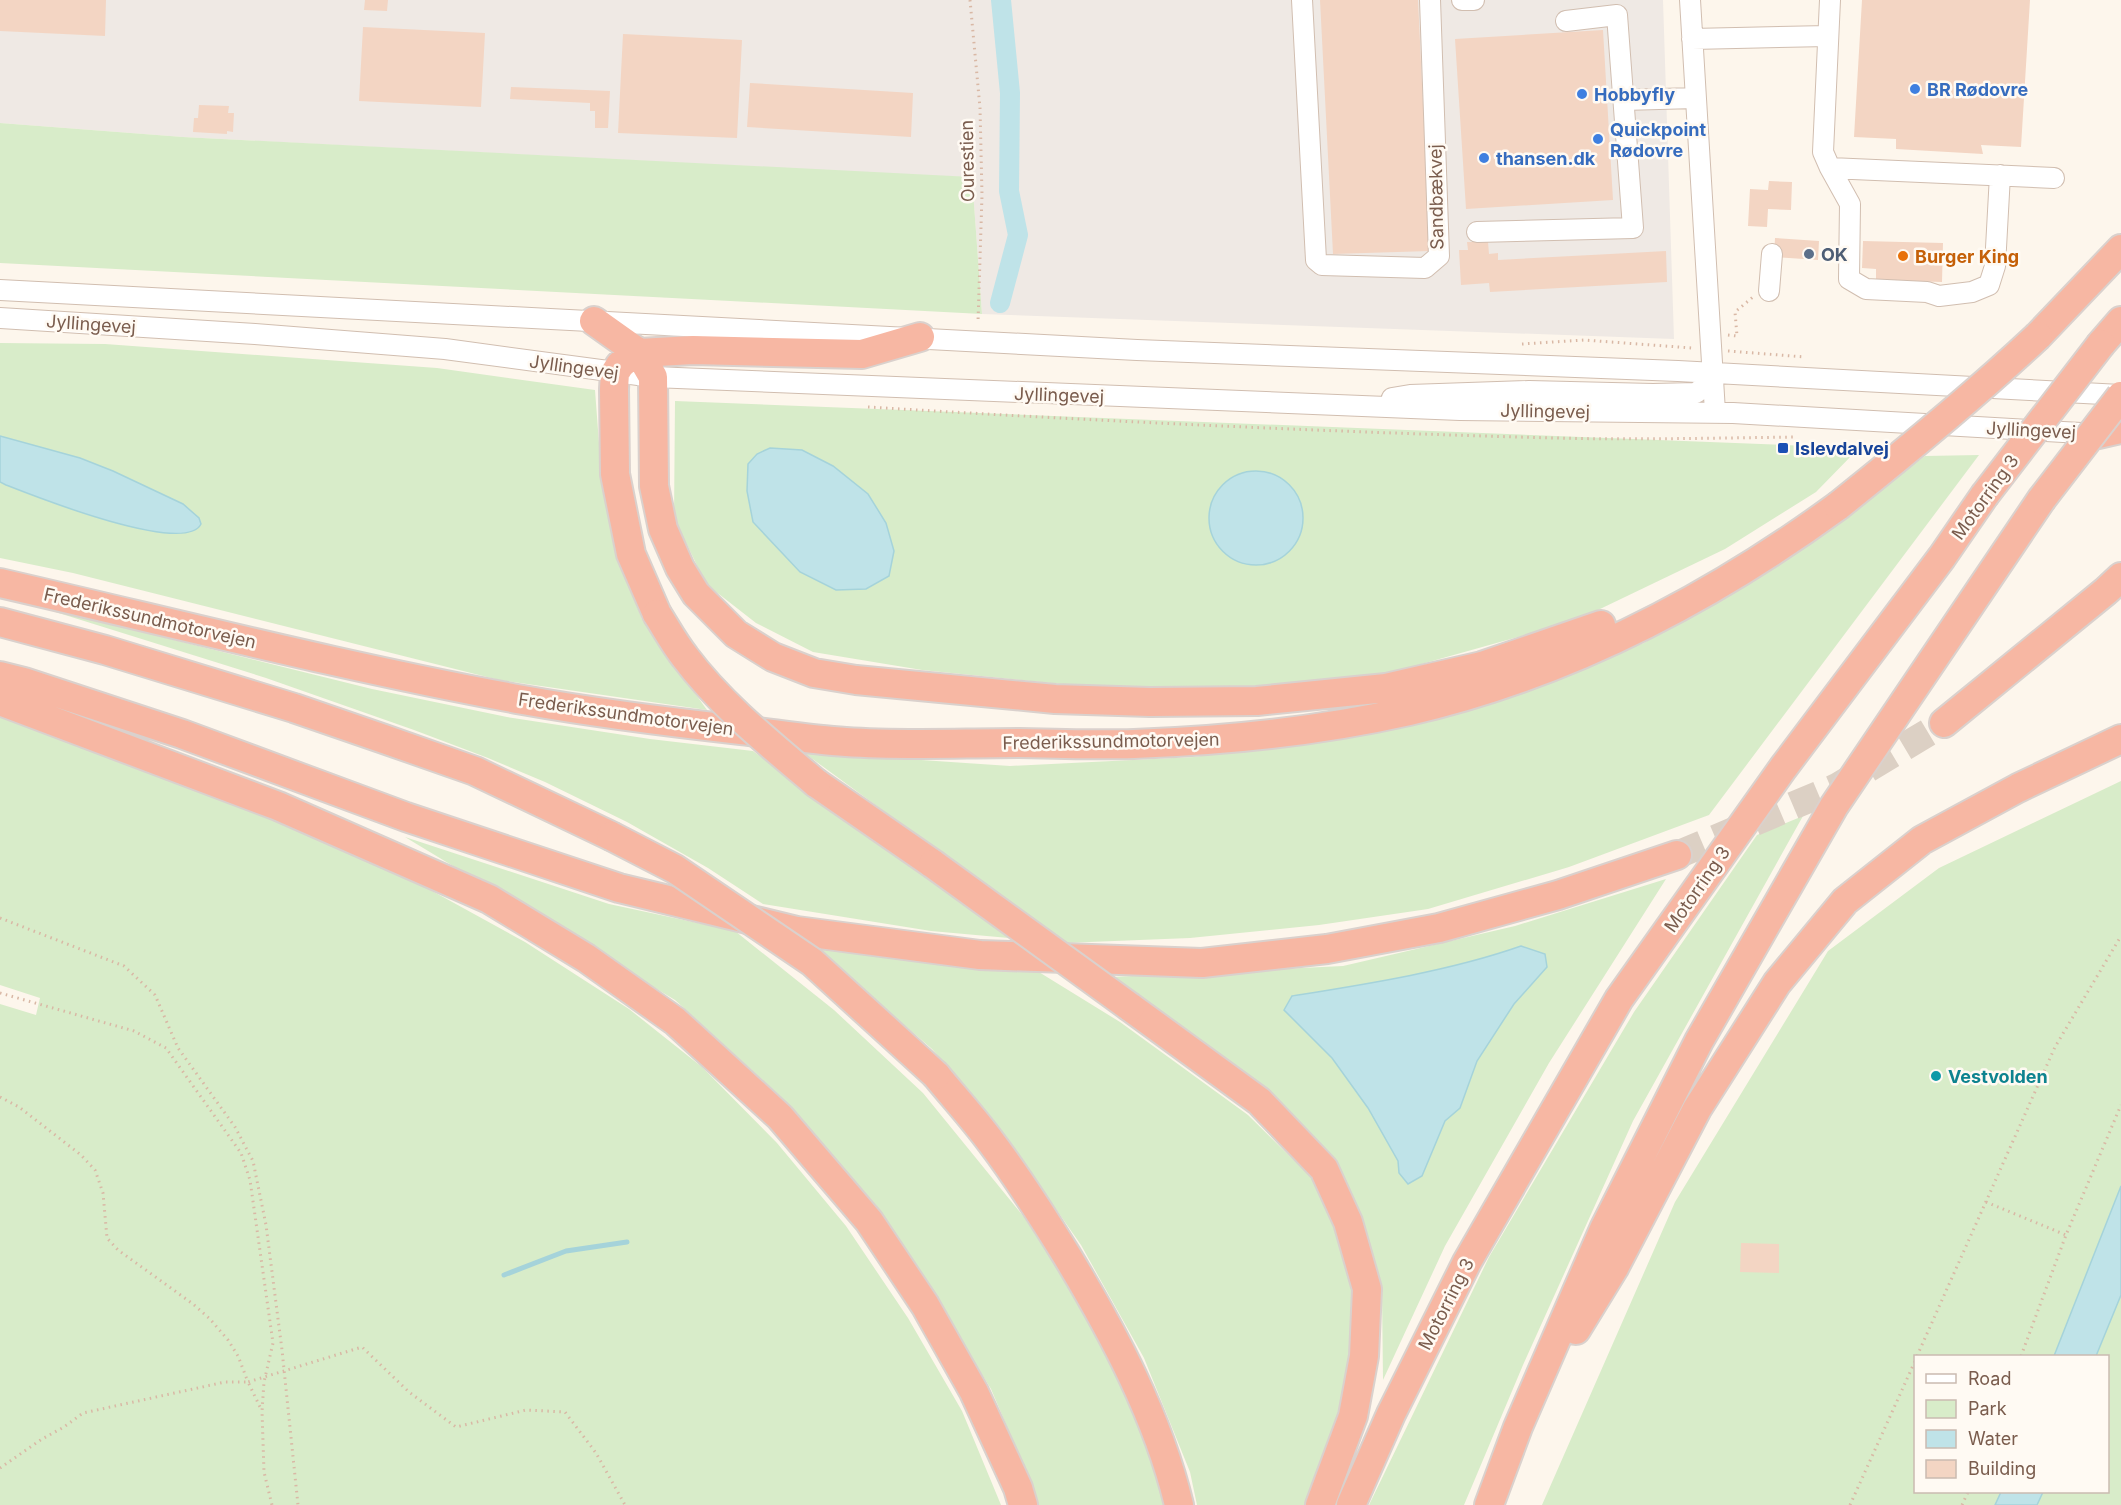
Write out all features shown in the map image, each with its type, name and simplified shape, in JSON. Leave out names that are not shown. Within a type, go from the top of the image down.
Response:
[{"type":"highway","name":"Frederikssundmotorvejen","points":[[0,583],[417,679],[526,701],[642,719],[848,742],[1132,744],[1223,739],[1340,724],[1410,711],[1470,694],[1549,667],[1624,635],[1698,598],[1767,556],[1838,506],[1938,425],[2038,336],[2121,249]]},
{"type":"highway","points":[[594,321],[639,353],[653,378],[654,486],[663,529],[680,568],[696,594],[736,634],[773,657],[814,673],[856,680],[1055,699],[1150,702],[1257,701],[1386,688],[1482,666],[1579,634],[1767,556]]},
{"type":"highway","name":"Motorring 3","points":[[1351,1505],[1391,1414],[1467,1263],[1619,999],[1783,768],[1942,557],[1984,496],[2121,321]]},
{"type":"highway","points":[[920,337],[862,354],[693,350],[639,353],[628,358],[615,374],[615,474],[631,554],[657,614],[684,657],[718,696],[765,740],[816,783],[933,864],[1259,1101],[1324,1169],[1348,1222],[1367,1289],[1364,1356],[1353,1416],[1320,1505]]},
{"type":"highway","points":[[1489,1505],[1518,1427],[1605,1229],[1699,1041],[1834,807],[2041,500],[2121,395]]},
{"type":"highway","points":[[1944,723],[2106,591],[2121,576]]},
{"type":"highway","points":[[0,622],[294,708],[475,771],[611,836],[675,870],[812,962],[936,1075],[990,1140],[1022,1185],[1102,1314],[1140,1394],[1172,1475],[1179,1505]]},
{"type":"highway","points":[[0,676],[182,734],[406,817],[619,888],[796,931],[980,955],[1202,963],[1327,949],[1439,928],[1558,895],[1677,855]]},
{"type":"highway","points":[[0,701],[278,807],[489,899],[586,958],[675,1021],[780,1117],[869,1221],[924,1305],[974,1392],[1018,1488],[1023,1505]]},
{"type":"highway","points":[[1518,1427],[1614,1268],[1697,1109],[1777,983],[1845,901],[1922,840],[2018,788],[2121,739]]},
{"type":"street","name":"Sandbækvej","points":[[1302,0],[1316,260],[1322,265],[1425,268],[1439,256],[1430,0]]},
{"type":"street","points":[[1462,0],[1474,0]]},
{"type":"street","points":[[1690,0],[1716,412]]},
{"type":"street","points":[[1830,0],[1823,152],[1850,204],[1849,279],[1866,289],[1927,292],[1939,296],[1972,291],[1989,285],[1995,266],[2000,175]]},
{"type":"street","points":[[1477,232],[1633,228],[1617,15],[1566,21]]},
{"type":"street","points":[[1692,39],[1828,36]]},
{"type":"street","points":[[1623,100],[1695,98]]},
{"type":"street","points":[[1830,168],[2054,178]]},
{"type":"street","points":[[1770,291],[1772,254]]},
{"type":"street","name":"Jyllingevej","points":[[0,290],[1149,350],[1712,372],[2121,395]]},
{"type":"street","name":"Jyllingevej","points":[[0,318],[445,349],[653,378],[1460,410],[1716,412],[2113,434]]},
{"type":"street","points":[[1344,405],[1410,395],[1529,392],[1696,393],[1706,385],[1712,372]]},
{"type":"path","name":"Ourestien","points":[[970,0],[980,108],[982,195],[978,322]]},
{"type":"path","points":[[1711,342],[1737,336],[1735,312],[1760,291],[1770,291]]},
{"type":"path","points":[[1514,345],[1584,340],[1711,342],[1806,357]]},
{"type":"path","points":[[0,918],[124,966],[155,995],[178,1048],[235,1127],[253,1161],[266,1225],[298,1505]]},
{"type":"path","points":[[1917,1355],[2055,1047],[2121,936]]},
{"type":"path","points":[[0,993],[134,1031],[166,1048],[241,1153],[250,1180],[273,1343],[265,1376],[262,1411],[264,1472],[272,1505]]},
{"type":"path","points":[[0,1097],[19,1107],[81,1155],[96,1170],[103,1193],[106,1238],[118,1250],[193,1304],[210,1319],[238,1356],[262,1411]]},
{"type":"path","points":[[2021,1355],[2066,1235],[2121,1105]]},
{"type":"path","points":[[1986,1202],[2066,1235]]},
{"type":"path","points":[[0,1468],[82,1413],[225,1382],[248,1382],[362,1347],[409,1392],[456,1427],[526,1410],[565,1412],[596,1453],[625,1505]]},
{"type":"path","points":[[1850,1505],[1914,1362]]},
{"type":"shaded area","points":[[0,0],[1663,0],[1674,339],[982,314],[972,178],[183,137],[0,123]]},
{"type":"green space","points":[[0,123],[183,137],[972,177],[982,314],[0,263]]},
{"type":"green space","points":[[0,343],[105,344],[437,368],[595,390],[602,483],[618,560],[642,619],[707,710],[499,680],[73,573],[0,558]]},
{"type":"green space","points":[[675,401],[1859,448],[1816,492],[1725,549],[1575,621],[1393,672],[1245,688],[1091,687],[922,670],[813,652],[756,623],[706,584],[674,518]]},
{"type":"green space","points":[[1979,455],[1709,815],[1569,867],[1428,909],[1319,925],[1190,938],[1064,943],[803,752],[1010,766],[1194,757],[1430,722],[1644,643],[1803,546],[1925,456]]},
{"type":"green space","points":[[33,605],[372,689],[507,717],[650,739],[753,751],[1009,938],[931,931],[763,904],[708,868],[627,822],[545,782],[488,758],[266,678]]},
{"type":"green space","points":[[0,715],[244,807],[414,881],[525,942],[629,1009],[702,1067],[777,1143],[846,1226],[908,1318],[962,1411],[1001,1505],[0,1505],[0,1004],[36,1015],[40,998],[0,985]]},
{"type":"green space","name":"Vestvolden","points":[[2121,781],[2121,1505],[1542,1505],[1675,1202],[1828,951],[1939,868]]},
{"type":"green space","points":[[1803,816],[1633,1121],[1523,1365],[1464,1505],[1369,1505],[1489,1257],[1634,1012],[1757,835]]},
{"type":"green space","points":[[405,837],[609,904],[735,931],[834,1010],[923,1093],[1024,1217],[1086,1312],[1130,1400],[1159,1478],[1164,1505],[1037,1505],[1027,1474],[991,1389],[876,1205],[779,1095],[675,1000]]},
{"type":"green space","points":[[1666,879],[1549,1063],[1445,1246],[1383,1380],[1382,1293],[1366,1230],[1334,1161],[1111,977],[1343,966],[1515,926]]},
{"type":"green space","points":[[815,948],[915,961],[1034,969],[1120,1022],[1248,1115],[1315,1181],[1346,1250],[1355,1300],[1343,1408],[1306,1505],[1197,1505],[1190,1472],[1144,1358],[1081,1245],[993,1119],[932,1049]]},
{"type":"water","points":[[0,436],[80,458],[113,471],[183,504],[199,518],[201,524],[189,532],[168,533],[140,529],[76,511],[6,485],[0,482]]},
{"type":"water","points":[[770,448],[802,450],[833,466],[868,494],[886,523],[894,551],[889,576],[866,589],[836,590],[800,572],[753,522],[747,491],[748,464],[757,454]]},
{"type":"water","points":[[1256,471],[1274,474],[1289,485],[1300,500],[1303,518],[1300,536],[1289,551],[1274,562],[1256,565],[1238,562],[1223,551],[1212,536],[1209,518],[1212,500],[1223,485],[1238,474]]},
{"type":"water","points":[[1521,946],[1545,954],[1547,967],[1514,1004],[1477,1061],[1460,1108],[1445,1121],[1422,1176],[1408,1184],[1399,1173],[1398,1161],[1368,1108],[1332,1058],[1284,1010],[1292,996],[1437,970]]},
{"type":"water","points":[[2121,1186],[2121,1295],[2096,1355],[2054,1355]]},
{"type":"water","points":[[2001,1493],[2043,1493],[2037,1505],[1995,1505]]},
{"type":"building","points":[[0,0],[106,0],[105,36],[0,31]]},
{"type":"building","points":[[365,0],[388,0],[387,11],[364,10]]},
{"type":"building","points":[[1320,0],[1418,0],[1430,251],[1333,254]]},
{"type":"building","points":[[1862,0],[2030,0],[2021,147],[1981,145],[1983,154],[1896,149],[1896,139],[1854,137]]},
{"type":"building","points":[[363,27],[485,33],[481,107],[359,101]]},
{"type":"building","points":[[1603,30],[1613,200],[1466,209],[1455,39]]},
{"type":"building","points":[[623,34],[742,40],[737,138],[618,133]]},
{"type":"building","points":[[750,83],[913,93],[911,137],[747,127]]},
{"type":"building","points":[[511,87],[610,91],[608,128],[595,128],[595,111],[590,111],[590,103],[510,99]]},
{"type":"building","points":[[199,105],[229,106],[228,113],[234,113],[233,132],[227,131],[227,134],[193,132],[194,118],[198,118]]},
{"type":"building","points":[[1769,181],[1792,182],[1791,210],[1768,209],[1767,227],[1748,226],[1750,189],[1768,190]]},
{"type":"building","points":[[1775,238],[1819,241],[1818,260],[1774,257]]},
{"type":"building","name":"Burger King","points":[[1863,241],[1943,243],[1942,282],[1876,280],[1876,269],[1862,268]]},
{"type":"building","points":[[1467,242],[1488,242],[1489,254],[1498,253],[1498,260],[1666,251],[1667,282],[1490,292],[1489,283],[1461,285],[1459,250],[1468,250]]},
{"type":"building","points":[[1741,1243],[1779,1244],[1779,1273],[1740,1272]]},
{"type":"waterway","points":[[1000,303],[1018,235],[1009,191],[1010,93],[1001,0]]},
{"type":"waterway","points":[[504,1275],[566,1251],[627,1242]]},
{"type":"tunnel","points":[[1677,855],[1837,787],[1944,723]]},
{"type":"place","name":"BR Rødovre","points":[[1915,89]]},
{"type":"place","name":"Hobbyfly","points":[[1582,94]]},
{"type":"place","name":"Quickpoint Rødovre","points":[[1598,139]]},
{"type":"place","name":"thansen.dk","points":[[1484,158]]},
{"type":"place","name":"OK","points":[[1809,254]]},
{"type":"place","name":"Burger King","points":[[1903,256]]},
{"type":"place","name":"Islevdalvej","points":[[1783,448]]},
{"type":"place","name":"Vestvolden","points":[[1936,1076]]}]
